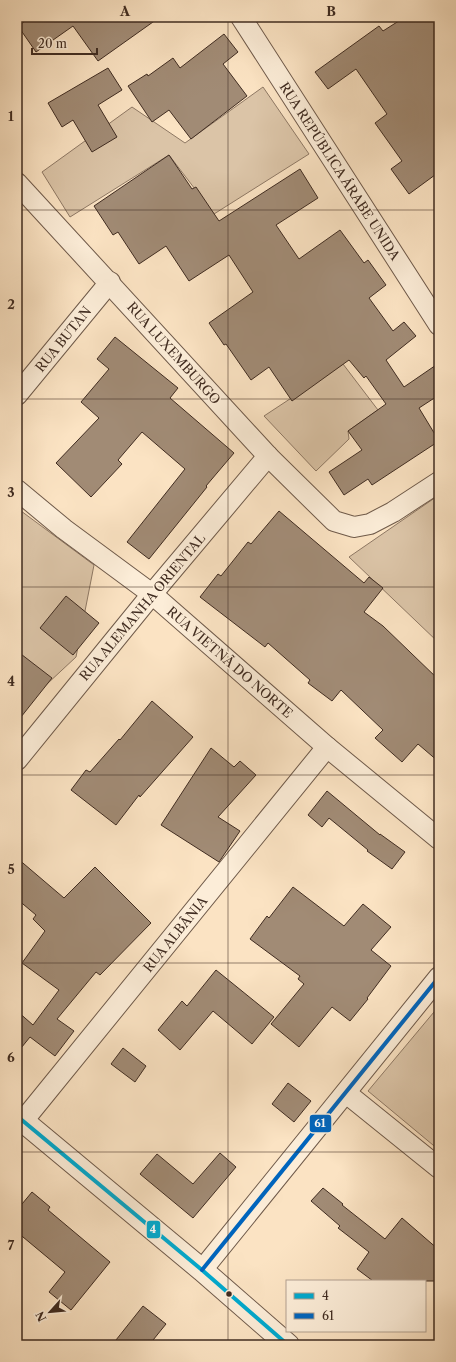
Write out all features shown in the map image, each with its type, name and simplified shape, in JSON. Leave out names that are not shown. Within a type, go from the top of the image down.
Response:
[{"type":"street","name":"RUA REPÚBLICA ÁRABE UNIDA","points":[[241,17],[439,325]]},
{"type":"street","name":"RUA LUXEMBURGO","points":[[17,182],[268,456],[334,521],[354,527],[370,524],[393,512],[439,482]]},
{"type":"street","name":"RUA BUTAN","points":[[17,395],[110,282]]},
{"type":"street","name":"RUA ALEMANHA ORIENTAL","points":[[17,760],[152,594],[268,456]]},
{"type":"street","name":"RUA VIETNÃ DO NORTE","points":[[17,490],[64,529],[152,594],[327,748],[439,839]]},
{"type":"street","name":"RUA ALBÂNIA","points":[[20,1119],[327,748]]},
{"type":"street","points":[[202,1270],[439,977]]},
{"type":"street","points":[[346,1093],[439,1168]]},
{"type":"street","points":[[20,1119],[202,1270],[288,1345]]},
{"type":"shaded area","points":[[263,87],[309,154],[214,214],[169,155],[70,217],[42,172],[132,107],[185,143]]},
{"type":"shaded area","points":[[343,364],[378,410],[348,431],[349,439],[316,471],[264,416]]},
{"type":"shaded area","points":[[439,495],[439,643],[349,557]]},
{"type":"shaded area","points":[[17,508],[94,565],[76,657],[17,712]]},
{"type":"shaded area","points":[[439,1006],[439,1150],[368,1091]]},
{"type":"building","points":[[31,17],[160,17],[98,61],[73,26],[36,52],[18,26]]},
{"type":"building","points":[[405,17],[439,17],[439,172],[409,194],[391,169],[402,161],[375,123],[387,114],[356,69],[328,89],[315,72],[379,26],[383,31]]},
{"type":"building","points":[[224,34],[238,52],[223,64],[247,96],[191,139],[169,110],[152,122],[128,86],[147,74],[148,76],[173,58],[180,68]]},
{"type":"building","points":[[108,68],[122,90],[98,105],[117,137],[92,152],[73,120],[62,127],[48,103]]},
{"type":"building","points":[[169,155],[192,189],[196,187],[219,221],[300,169],[318,198],[276,225],[299,259],[340,230],[364,263],[368,260],[386,285],[369,298],[393,331],[404,322],[416,336],[386,360],[404,387],[439,363],[439,395],[419,408],[439,441],[372,485],[368,479],[344,495],[329,472],[362,450],[348,431],[386,404],[366,376],[364,378],[349,360],[292,401],[269,367],[251,380],[226,344],[224,345],[209,323],[253,292],[229,255],[189,281],[166,246],[139,264],[118,232],[113,235],[94,206]]},
{"type":"building","points":[[115,337],[178,388],[170,398],[234,453],[149,559],[127,542],[185,469],[142,432],[118,460],[122,464],[91,497],[56,463],[99,418],[81,402],[109,369],[97,359]]},
{"type":"building","points":[[279,511],[364,583],[369,577],[383,588],[364,612],[383,626],[439,680],[439,762],[418,744],[402,762],[375,738],[383,730],[341,690],[332,701],[308,683],[310,680],[268,643],[265,647],[200,597],[218,574],[221,576],[248,542],[251,544]]},
{"type":"building","points":[[66,596],[99,623],[73,655],[40,628]]},
{"type":"building","points":[[17,651],[52,678],[17,722]]},
{"type":"building","points":[[152,701],[193,737],[140,797],[139,795],[116,825],[71,790],[86,770],[90,772],[119,739],[120,740]]},
{"type":"building","points":[[211,748],[234,767],[240,761],[256,775],[218,817],[240,831],[219,862],[161,825]]},
{"type":"building","points":[[327,791],[380,835],[405,852],[392,869],[367,851],[368,850],[329,818],[322,827],[308,815]]},
{"type":"building","points":[[17,858],[64,898],[95,867],[151,923],[100,975],[96,972],[57,1019],[74,1031],[55,1056],[30,1037],[17,1053],[17,1011],[33,1025],[59,990],[22,963],[45,931],[33,919],[36,915],[17,899]]},
{"type":"building","points":[[293,887],[344,926],[363,904],[391,927],[371,950],[391,966],[367,998],[368,999],[350,1021],[332,1007],[299,1047],[271,1024],[304,984],[298,979],[300,976],[250,939],[267,916],[269,918]]},
{"type":"building","points":[[216,970],[274,1017],[252,1044],[213,1011],[180,1050],[158,1030],[182,1001],[187,1006]]},
{"type":"building","points":[[123,1048],[146,1066],[135,1082],[111,1064]]},
{"type":"building","points":[[288,1083],[311,1101],[294,1122],[272,1104]]},
{"type":"building","points":[[220,1153],[236,1167],[193,1218],[140,1174],[157,1154],[193,1184]]},
{"type":"building","points":[[323,1188],[385,1239],[402,1218],[439,1250],[439,1281],[372,1280],[357,1269],[369,1252],[338,1228],[340,1226],[311,1201]]},
{"type":"building","points":[[32,1192],[50,1207],[48,1210],[110,1262],[71,1310],[49,1292],[65,1272],[17,1232],[17,1210]]},
{"type":"building","points":[[143,1306],[166,1324],[149,1345],[112,1345]]},
{"type":"transit line","name":"61","points":[[202,1270],[439,977]]},
{"type":"transit line","name":"4","points":[[17,1116],[202,1270],[288,1345]]}]
